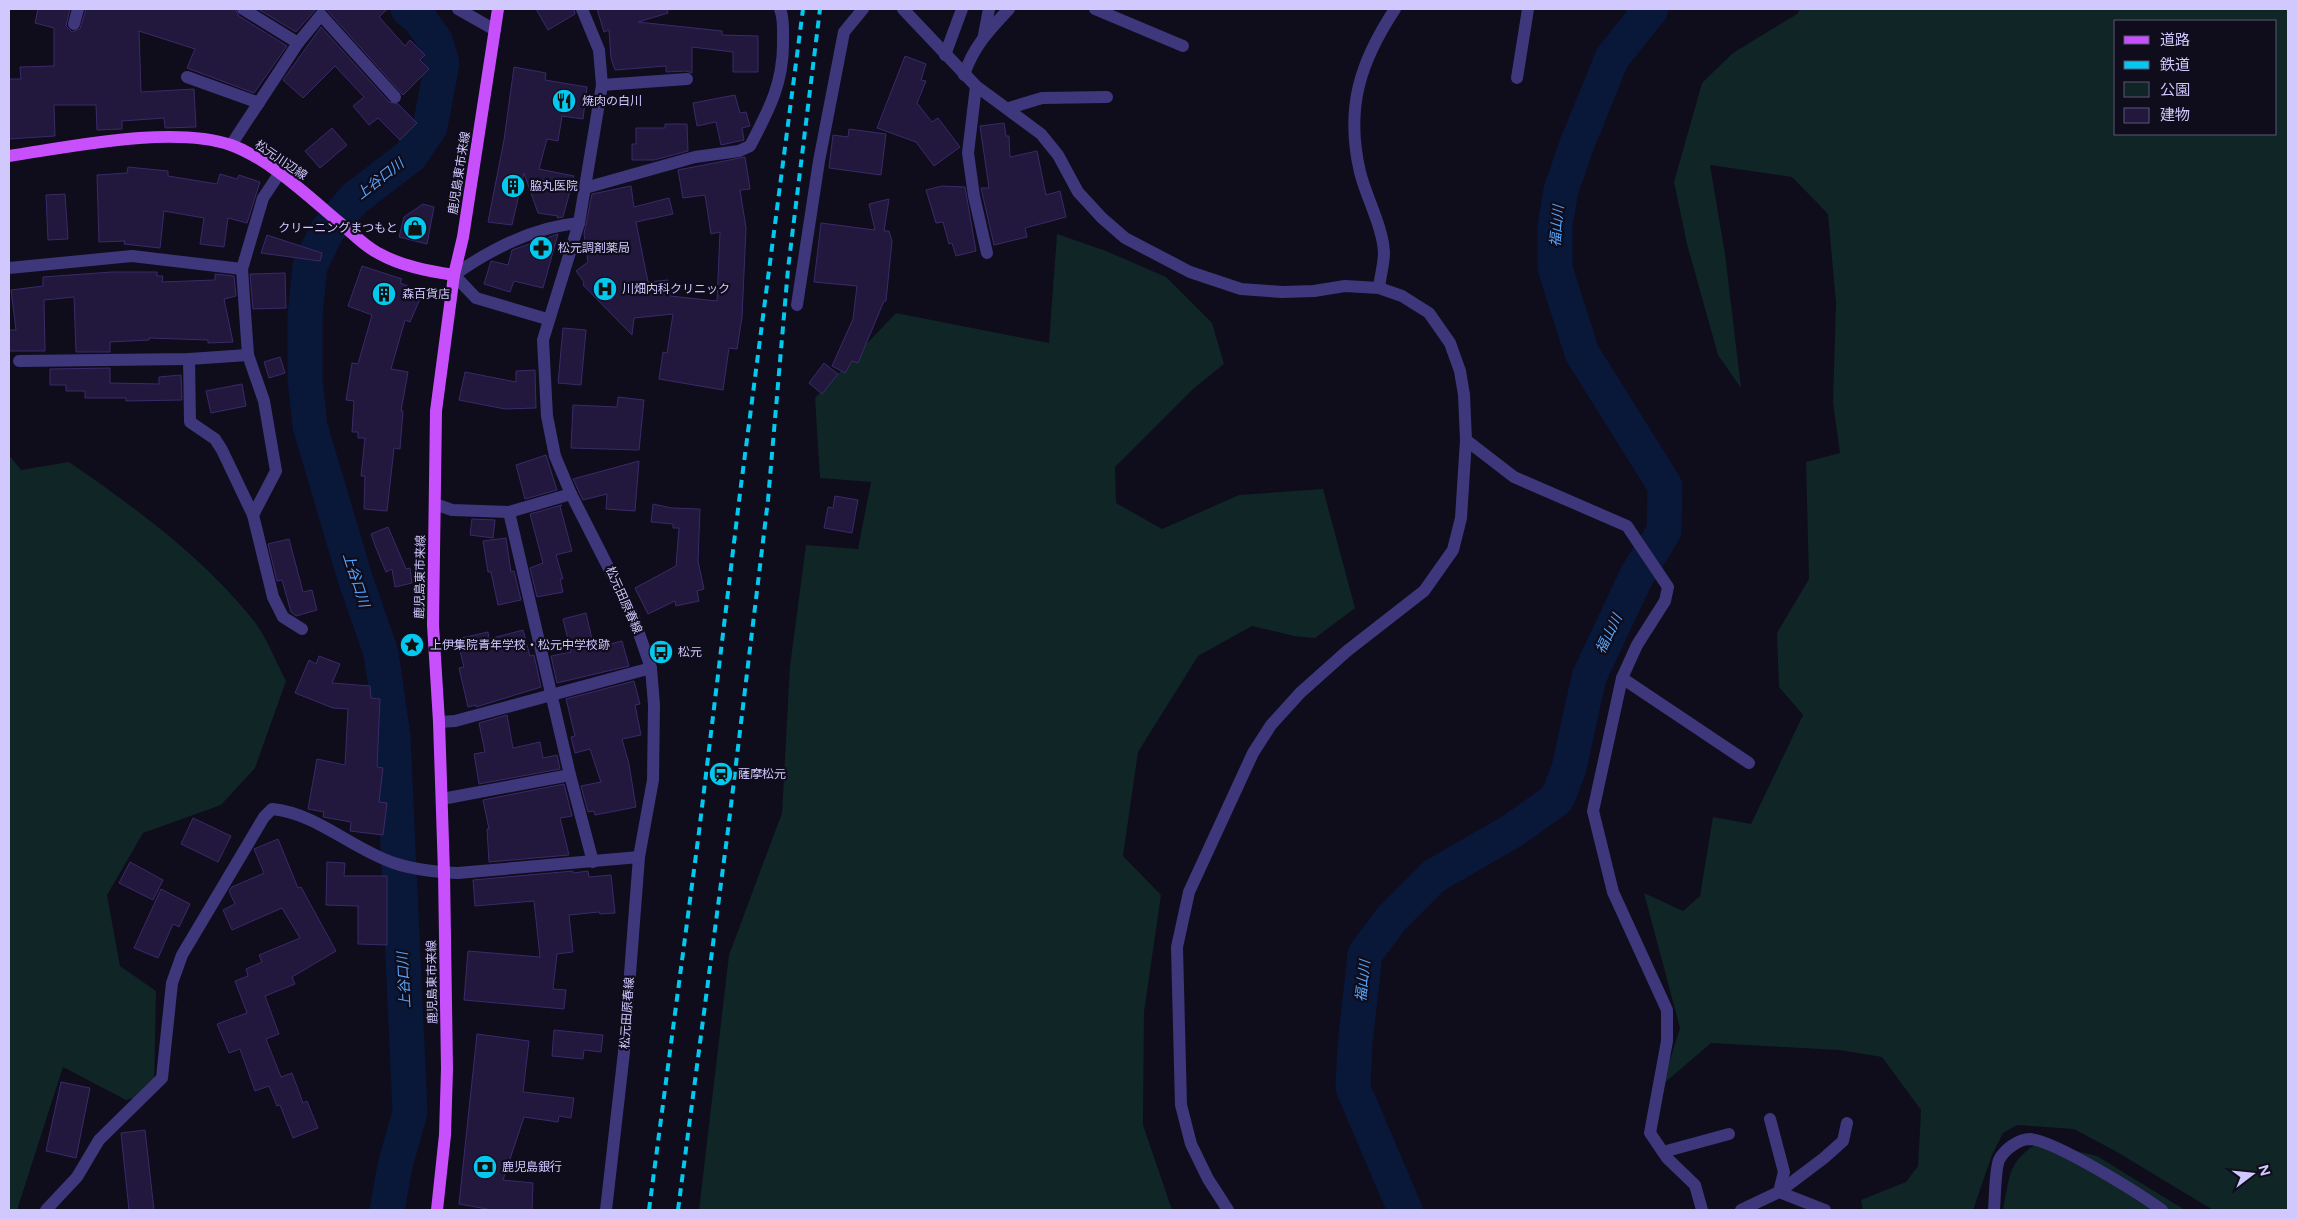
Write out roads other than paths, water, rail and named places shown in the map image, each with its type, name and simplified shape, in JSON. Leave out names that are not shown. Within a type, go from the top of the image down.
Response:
[{"type":"main road","name":"鹿児島東市来線","points":[[437,1210],[445,1135],[447,1069],[440,722],[433,624],[436,411],[454,276],[463,237],[498,9]]},
{"type":"main road","name":"松元川辺線","points":[[9,156],[139,138],[182,138],[230,145],[249,153],[279,174],[377,253],[407,266],[454,276]]},
{"type":"street","points":[[74,24],[78,9]]},
{"type":"street","points":[[243,9],[298,43]]},
{"type":"street","points":[[458,9],[495,30]]},
{"type":"street","name":"松元田原春線","points":[[582,9],[599,50],[602,85],[579,223],[547,319],[543,340],[547,416],[556,456],[571,494],[633,616],[651,668],[654,705],[653,780],[639,857],[624,1052],[606,1210]]},
{"type":"street","points":[[585,188],[695,157],[739,151],[750,146],[776,96],[784,60],[783,16],[780,9]]},
{"type":"street","points":[[798,304],[819,161],[844,32],[863,9]]},
{"type":"street","points":[[903,9],[976,86],[1009,108],[1041,134],[1058,155],[1078,192],[1102,218],[1125,238],[1190,272],[1241,289],[1259,292],[1314,292],[1345,286],[1379,288],[1402,296],[1429,313],[1450,343],[1460,371],[1464,395],[1466,440],[1461,518],[1453,550],[1424,591],[1347,651],[1300,693],[1271,725],[1245,769],[1189,892],[1177,947],[1181,1105],[1191,1144],[1208,1178],[1228,1210]]},
{"type":"street","points":[[945,55],[962,9]]},
{"type":"street","points":[[984,35],[990,9]]},
{"type":"street","points":[[964,75],[969,59],[984,35],[1009,9]]},
{"type":"street","points":[[1095,9],[1183,46]]},
{"type":"street","points":[[1379,288],[1384,253],[1360,172],[1354,105],[1362,71],[1377,36],[1395,9]]},
{"type":"street","points":[[1517,78],[1528,9]]},
{"type":"street","points":[[230,145],[298,43],[321,15],[395,97]]},
{"type":"street","points":[[187,77],[258,103]]},
{"type":"street","points":[[602,85],[687,79]]},
{"type":"street","points":[[976,86],[968,153],[974,196],[987,253]]},
{"type":"street","points":[[1009,108],[1042,98],[1107,98]]},
{"type":"street","points":[[253,515],[276,471],[264,401],[248,356],[242,268],[263,198],[279,174]]},
{"type":"street","points":[[547,319],[476,298],[454,276],[476,260],[530,233],[553,226],[579,223]]},
{"type":"street","points":[[9,268],[132,256],[242,268]]},
{"type":"street","points":[[19,360],[189,359],[248,356]]},
{"type":"street","points":[[189,359],[190,422],[216,439],[253,515],[273,597],[283,616],[302,629]]},
{"type":"street","points":[[1466,440],[1514,477],[1627,526],[1668,587],[1665,601],[1637,645],[1622,678],[1593,811],[1613,892],[1667,1010],[1667,1041],[1650,1133],[1663,1152],[1696,1185],[1702,1210]]},
{"type":"street","points":[[435,504],[452,510],[509,512],[571,494]]},
{"type":"street","points":[[509,512],[570,775],[593,862]]},
{"type":"street","points":[[440,722],[455,721],[651,668]]},
{"type":"street","points":[[1622,678],[1749,763]]},
{"type":"street","points":[[442,799],[570,775]]},
{"type":"street","points":[[46,1210],[77,1177],[99,1140],[162,1078],[172,983],[182,955],[264,817],[272,809],[294,813],[394,863],[421,869],[458,873],[639,857]]},
{"type":"street","points":[[1770,1120],[1784,1172],[1779,1192]]},
{"type":"street","points":[[1742,1210],[1779,1192],[1824,1158],[1843,1141],[1848,1122]]},
{"type":"street","points":[[1663,1152],[1729,1134]]},
{"type":"street","points":[[1994,1210],[1999,1161],[2014,1144],[2031,1139],[2052,1146],[2142,1196],[2162,1210]]},
{"type":"street","points":[[1779,1192],[1825,1210]]},
{"type":"waterway","name":"上谷口川","points":[[387,1210],[395,1166],[410,1112],[393,736],[381,653],[355,578],[310,426],[305,379],[305,315],[310,266],[327,231],[354,199],[410,156],[430,127],[442,63],[435,40],[419,18],[408,9]]},
{"type":"waterway","name":"福山川","points":[[1405,1210],[1353,1088],[1355,1045],[1365,954],[1392,918],[1434,876],[1512,831],[1557,799],[1569,768],[1589,677],[1637,575],[1664,531],[1665,486],[1582,353],[1555,268],[1555,226],[1561,190],[1577,144],[1612,58],[1651,9]]},
{"type":"railway","points":[[649,1210],[699,832],[740,493],[803,9]]},
{"type":"railway","points":[[678,1210],[728,830],[768,500],[788,269],[820,9]]},
{"type":"place","name":"焼肉の白川","points":[[564,101]]},
{"type":"place","name":"脇丸医院","points":[[513,186]]},
{"type":"place","name":"クリーニングまつもと","points":[[415,228]]},
{"type":"place","name":"松元調剤薬局","points":[[541,248]]},
{"type":"place","name":"川畑内科クリニック","points":[[605,289]]},
{"type":"place","name":"森百貨店","points":[[384,294]]},
{"type":"place","name":"上伊集院青年学校・松元中学校跡","points":[[412,645]]},
{"type":"place","name":"松元","points":[[661,652]]},
{"type":"place","name":"薩摩松元","points":[[721,774]]},
{"type":"place","name":"鹿児島銀行","points":[[485,1167]]}]
